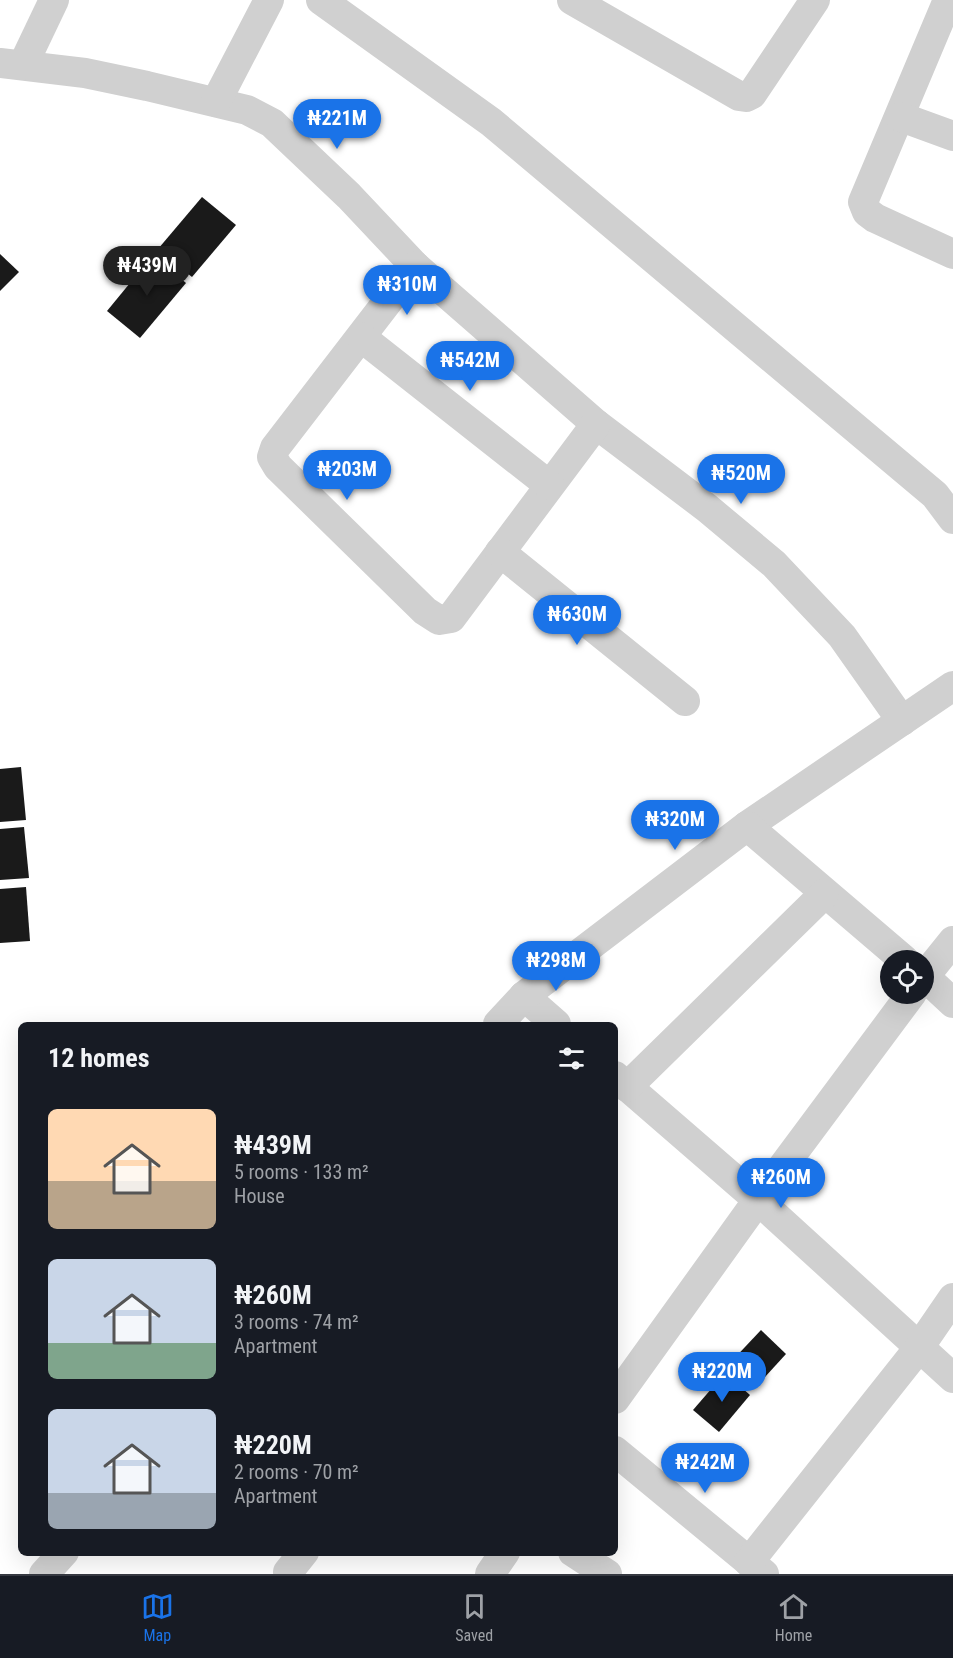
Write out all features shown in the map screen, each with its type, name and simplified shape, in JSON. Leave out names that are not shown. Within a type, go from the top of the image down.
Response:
[{"type":"street","points":[[54,0],[11,64],[85,74],[216,102],[247,110],[272,123],[334,181],[415,266],[596,424],[706,508],[774,564],[857,656],[898,715]]},
{"type":"street","points":[[216,102],[269,0]]},
{"type":"street","points":[[321,0],[491,122],[944,487],[953,519]]},
{"type":"street","points":[[573,0],[739,96],[746,97],[752,94],[815,0]]},
{"type":"street","points":[[948,0],[901,117],[863,202],[867,212],[875,218],[953,254]]},
{"type":"street","points":[[901,117],[953,136]]},
{"type":"street","points":[[415,266],[275,448],[272,457],[278,467],[425,611],[439,620],[451,618],[596,424]]},
{"type":"street","points":[[361,337],[549,485]]},
{"type":"street","points":[[500,552],[685,702]]},
{"type":"street","points":[[500,1022],[524,996],[747,826],[898,715],[953,686]]},
{"type":"street","points":[[747,826],[892,950]]},
{"type":"street","points":[[824,894],[621,1082],[758,1200],[918,1349],[953,1378]]},
{"type":"street","points":[[934,965],[953,941]]},
{"type":"street","points":[[934,986],[953,1003]]},
{"type":"street","points":[[524,996],[554,1022]]},
{"type":"street","points":[[618,1395],[758,1200],[904,1004]]},
{"type":"street","points":[[618,1453],[756,1568],[953,1298]]},
{"type":"street","points":[[44,1574],[60,1556]]},
{"type":"street","points":[[490,1574],[502,1556]]},
{"type":"street","points":[[579,1556],[607,1574]]},
{"type":"building","points":[[202,197],[236,225],[192,277],[158,249]]},
{"type":"building","points":[[0,254],[19,272],[0,291]]},
{"type":"building","points":[[153,255],[186,283],[140,338],[107,311]]},
{"type":"building","points":[[21,767],[26,820],[0,822],[0,769]]},
{"type":"building","points":[[24,827],[29,878],[0,880],[0,829]]},
{"type":"building","points":[[26,887],[30,941],[0,943],[0,889]]},
{"type":"building","points":[[761,1330],[786,1354],[755,1388],[729,1364]]},
{"type":"building","points":[[725,1373],[750,1395],[719,1432],[693,1410]]}]
